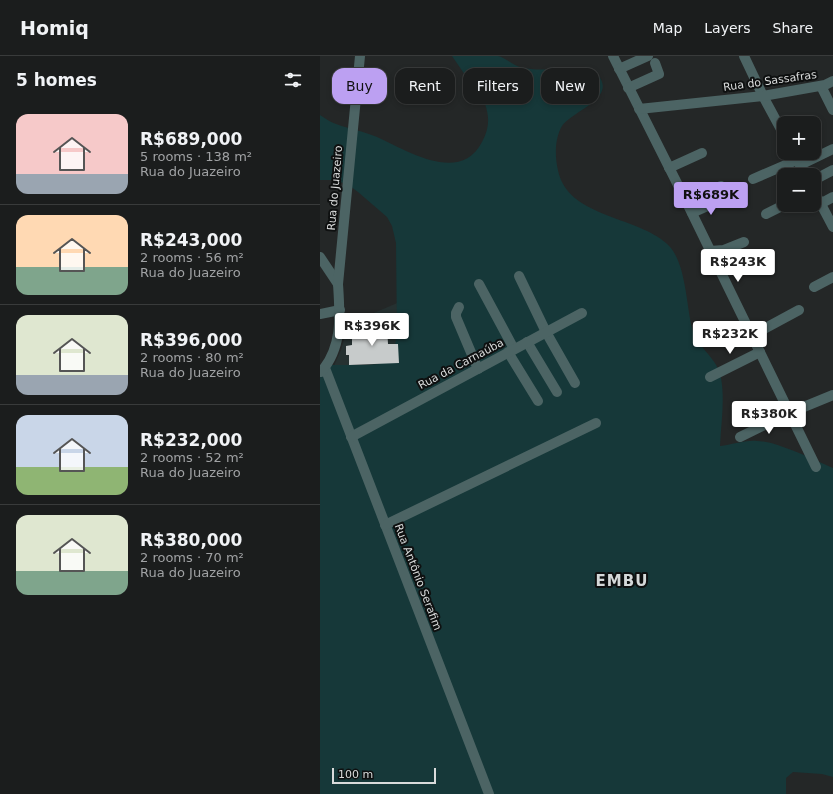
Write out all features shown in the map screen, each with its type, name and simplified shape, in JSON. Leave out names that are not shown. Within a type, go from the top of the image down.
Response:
[{"type":"street","name":"Rua do Juazeiro","points":[[322,371],[333,351],[339,335],[340,310],[338,284],[360,56]]},
{"type":"street","points":[[613,56],[692,213],[816,467]]},
{"type":"street","points":[[744,56],[777,122]]},
{"type":"street","points":[[619,69],[651,60],[659,74],[628,88]]},
{"type":"street","name":"Rua do Sassafras","points":[[639,109],[763,96],[821,86],[833,81]]},
{"type":"street","points":[[821,86],[833,110]]},
{"type":"street","points":[[821,152],[833,148]]},
{"type":"street","points":[[669,168],[702,153]]},
{"type":"street","points":[[753,179],[795,160]]},
{"type":"street","points":[[821,176],[833,170]]},
{"type":"street","points":[[687,204],[721,186]]},
{"type":"street","points":[[821,203],[833,197]]},
{"type":"street","points":[[692,213],[720,200]]},
{"type":"street","points":[[821,206],[833,227]]},
{"type":"street","points":[[766,214],[777,208]]},
{"type":"street","points":[[710,251],[724,250],[744,242]]},
{"type":"street","points":[[320,257],[338,284]]},
{"type":"street","points":[[519,276],[546,332],[575,383]]},
{"type":"street","points":[[814,287],[833,277]]},
{"type":"street","points":[[479,284],[511,351],[538,401]]},
{"type":"street","points":[[459,308],[456,313],[456,317],[478,368]]},
{"type":"street","points":[[320,314],[340,310]]},
{"type":"street","points":[[751,336],[800,310]]},
{"type":"street","name":"Rua da Carnaúba","points":[[351,437],[582,313]]},
{"type":"street","points":[[527,342],[558,392]]},
{"type":"street","points":[[710,377],[760,352]]},
{"type":"street","name":"Rua Antônio Serafim","points":[[322,371],[351,437],[489,794]]},
{"type":"street","points":[[740,437],[789,413],[833,395]]},
{"type":"street","points":[[385,525],[596,423]]},
{"type":"shaded area","points":[[452,56],[498,56],[517,66],[525,68],[463,68],[463,72]]},
{"type":"shaded area","points":[[533,69],[541,70],[541,104],[591,104],[567,120],[559,132],[556,146],[556,160],[561,180],[569,192],[580,202],[594,210],[654,235],[673,250],[678,260],[684,282],[692,328],[698,341],[716,365],[721,378],[723,403],[720,446],[747,441],[765,442],[795,452],[833,468],[833,777],[822,774],[793,772],[786,778],[786,794],[320,794],[320,375],[328,365],[379,364],[395,345],[397,334],[396,243],[392,226],[387,217],[347,184],[333,180],[320,180],[320,115],[341,126],[372,135],[417,156],[447,163],[460,161],[472,155],[482,142],[486,133],[488,114],[485,104],[533,104]]},
{"type":"shaded area","points":[[599,78],[602,83],[602,90],[599,95]]},
{"type":"shaded area","points":[[402,301],[399,363],[333,368],[341,350],[348,324]]},
{"type":"building","points":[[387,326],[388,344],[398,344],[399,363],[349,365],[349,355],[346,355],[346,346],[352,345],[352,333],[358,333],[357,327]]},
{"type":"district","name":"EMBU","points":[[622,581]]}]
